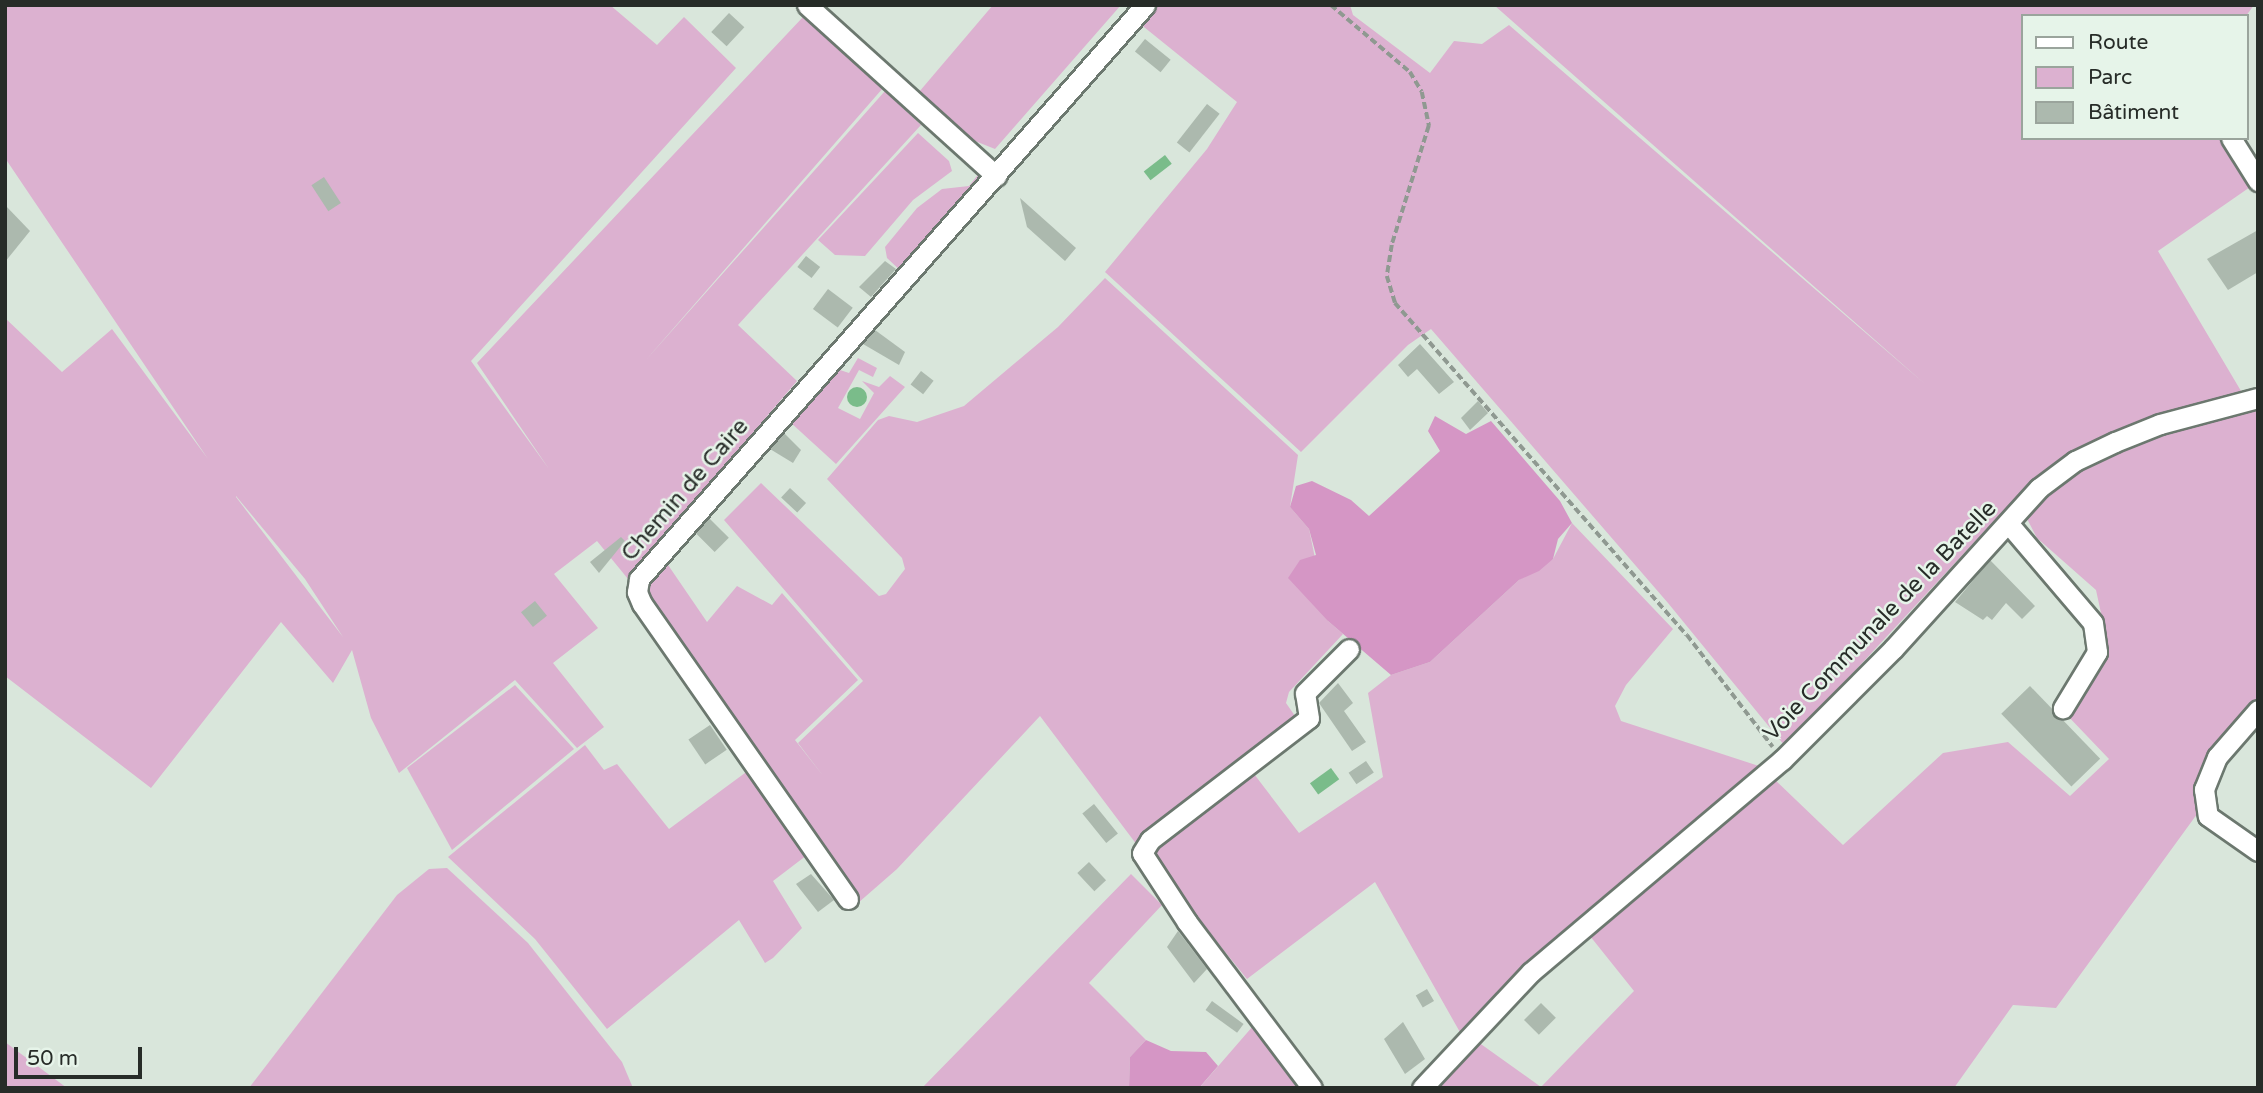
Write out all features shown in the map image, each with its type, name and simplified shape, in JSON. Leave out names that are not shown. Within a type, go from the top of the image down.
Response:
[{"type":"street","points":[[807,5],[996,176]]},
{"type":"street","name":"Chemin de Caire","points":[[848,899],[642,604],[636,592],[639,579],[1145,5]]},
{"type":"street","points":[[2232,140],[2258,181]]},
{"type":"street","name":"Voie Communale de la Batelle","points":[[1422,1088],[1531,972],[1782,760],[2039,488],[2075,461],[2160,424],[2258,398]]},
{"type":"street","points":[[2008,523],[2093,623],[2097,652],[2063,708]]},
{"type":"street","points":[[1312,1088],[1187,922],[1142,853],[1150,839],[1309,718],[1305,693],[1349,649]]},
{"type":"street","points":[[2258,710],[2217,757],[2204,789],[2208,816],[2258,851]]},
{"type":"path","points":[[1331,5],[1410,72],[1422,92],[1429,126],[1392,246],[1387,276],[1395,303],[1687,635],[1782,760]]},
{"type":"green space","points":[[5,5],[610,5],[657,45],[684,17],[736,68],[471,361],[549,469],[477,363],[803,17],[883,88],[645,361],[885,91],[921,125],[738,325],[797,381],[628,579],[597,541],[554,574],[598,628],[553,663],[604,727],[577,748],[515,680],[399,773],[371,718],[352,650],[333,683],[281,622],[151,788],[5,676],[5,318],[62,372],[112,329],[208,459],[5,158]],"holes":[[[236,496],[305,579],[343,637]]]},
{"type":"green space","points":[[993,5],[1121,5],[995,149],[970,139],[919,92]]},
{"type":"green space","points":[[1154,5],[1350,5],[1353,15],[1430,73],[1454,41],[1482,44],[1509,25],[1925,384],[1494,5],[2254,5],[2247,14],[2022,14],[2022,140],[2225,140],[2253,185],[2158,251],[2241,391],[2147,420],[2033,479],[1785,746],[1668,603],[1431,329],[1408,345],[1301,452],[1105,272],[1207,149],[1237,102],[1139,23]]},
{"type":"green space","points":[[918,133],[949,161],[952,171],[913,200],[865,256],[835,255],[818,240]]},
{"type":"green space","points":[[981,171],[990,177],[903,273],[887,258],[885,247],[917,208],[942,189],[969,186]]},
{"type":"green space","points":[[1105,278],[1298,455],[1290,507],[1309,529],[1328,621],[1343,634],[1289,692],[1286,703],[1295,716],[1137,845],[1040,716],[897,869],[858,903],[643,594],[650,574],[666,562],[707,622],[737,586],[772,605],[782,593],[858,680],[795,740],[824,777],[798,743],[863,681],[724,520],[761,483],[879,596],[886,594],[905,569],[902,558],[827,479],[878,420],[889,416],[917,422],[964,406],[1058,327]]},
{"type":"green space","points":[[858,358],[877,368],[873,377],[859,370],[838,408],[860,419],[874,393],[862,381],[879,387],[890,376],[905,387],[836,464],[790,422],[837,369],[849,373]]},
{"type":"green space","points":[[2258,403],[2258,697],[2240,719],[2200,810],[2056,1008],[2013,1005],[1954,1088],[1429,1088],[1478,1042],[1541,1087],[1634,991],[1586,931],[1773,778],[1843,845],[1943,753],[2008,742],[2070,796],[2109,759],[2065,713],[2095,674],[2107,641],[2096,590],[2037,538],[2025,515],[2058,479],[2108,450]]},
{"type":"green space","points":[[1572,523],[1673,629],[1626,685],[1615,706],[1621,721],[1762,767],[1585,913],[1520,971],[1461,1034],[1375,882],[1247,979],[1171,885],[1151,851],[1251,770],[1299,833],[1383,777],[1368,693],[1391,675],[1430,662],[1519,580],[1553,559]]},
{"type":"green space","points":[[515,685],[574,749],[452,850],[407,768]]},
{"type":"green space","points":[[585,745],[604,770],[617,764],[669,829],[749,770],[811,852],[773,881],[802,928],[773,958],[765,963],[739,920],[607,1029],[535,939],[448,857]]},
{"type":"green space","points":[[447,868],[528,943],[622,1062],[633,1088],[249,1088],[397,895],[429,869]]},
{"type":"green space","points":[[1131,874],[1162,905],[1089,983],[1146,1040],[1130,1057],[1129,1088],[922,1088]]},
{"type":"green space","points":[[1253,1026],[1297,1088],[1199,1088],[1201,1086]]},
{"type":"green space","points":[[5,1042],[67,1088],[5,1088]]},
{"type":"shaded area","points":[[1165,155],[1172,164],[1150,180],[1144,172]]},
{"type":"shaded area","points":[[857,387],[864,390],[867,397],[864,404],[857,407],[850,404],[847,397],[850,390]]},
{"type":"shaded area","points":[[1435,416],[1466,434],[1491,421],[1560,501],[1572,523],[1558,539],[1553,559],[1539,571],[1519,580],[1430,662],[1391,675],[1328,621],[1288,578],[1300,560],[1316,555],[1309,529],[1290,507],[1296,486],[1312,481],[1351,500],[1369,516],[1440,451],[1428,431]]},
{"type":"shaded area","points":[[1331,768],[1339,779],[1318,795],[1310,783]]},
{"type":"shaded area","points":[[1146,1040],[1171,1051],[1206,1052],[1218,1066],[1199,1088],[1129,1088],[1130,1057]]},
{"type":"building","points":[[729,13],[744,27],[727,46],[711,32]]},
{"type":"building","points":[[1145,39],[1171,60],[1161,72],[1135,51]]},
{"type":"building","points":[[1207,104],[1220,114],[1189,152],[1177,143]]},
{"type":"building","points":[[324,177],[341,203],[328,211],[311,185]]},
{"type":"building","points":[[1020,198],[1076,248],[1065,261],[1027,227]]},
{"type":"building","points":[[5,205],[30,231],[5,262]]},
{"type":"building","points":[[2258,230],[2258,272],[2228,290],[2207,259]]},
{"type":"building","points":[[806,256],[820,267],[812,278],[797,267]]},
{"type":"building","points":[[885,261],[896,269],[871,297],[859,287]]},
{"type":"building","points":[[828,289],[853,308],[838,328],[813,309]]},
{"type":"building","points":[[875,330],[905,352],[899,365],[863,344]]},
{"type":"building","points":[[1420,344],[1454,382],[1439,394],[1417,369],[1408,377],[1398,365]]},
{"type":"building","points":[[921,371],[934,381],[923,394],[911,384]]},
{"type":"building","points":[[1478,401],[1488,413],[1470,430],[1461,418]]},
{"type":"building","points":[[784,433],[801,450],[793,463],[770,449]]},
{"type":"building","points":[[790,488],[806,503],[797,513],[781,498]]},
{"type":"building","points":[[709,518],[729,538],[715,552],[695,532]]},
{"type":"building","points":[[621,537],[625,541],[599,573],[590,562]]},
{"type":"building","points":[[1990,560],[2035,606],[2022,619],[2006,603],[1992,620],[1987,616],[1983,620],[1955,602]]},
{"type":"building","points":[[535,601],[547,616],[533,627],[521,612]]},
{"type":"building","points":[[1338,683],[1353,703],[1344,711],[1366,742],[1352,751],[1319,703]]},
{"type":"building","points":[[2030,686],[2100,759],[2071,786],[2001,714]]},
{"type":"building","points":[[710,725],[727,750],[705,764],[688,740]]},
{"type":"building","points":[[1366,761],[1374,773],[1356,784],[1349,773]]},
{"type":"building","points":[[1094,804],[1118,834],[1106,843],[1082,813]]},
{"type":"building","points":[[1089,862],[1106,880],[1094,891],[1077,873]]},
{"type":"building","points":[[811,874],[834,900],[818,912],[796,884]]},
{"type":"building","points":[[1178,931],[1207,969],[1194,983],[1167,947]]},
{"type":"building","points":[[1427,989],[1434,1001],[1423,1008],[1416,996]]},
{"type":"building","points":[[1212,1001],[1244,1024],[1237,1033],[1206,1010]]},
{"type":"building","points":[[1541,1003],[1556,1018],[1539,1035],[1524,1020]]},
{"type":"building","points":[[1403,1022],[1425,1059],[1405,1074],[1384,1039]]}]
